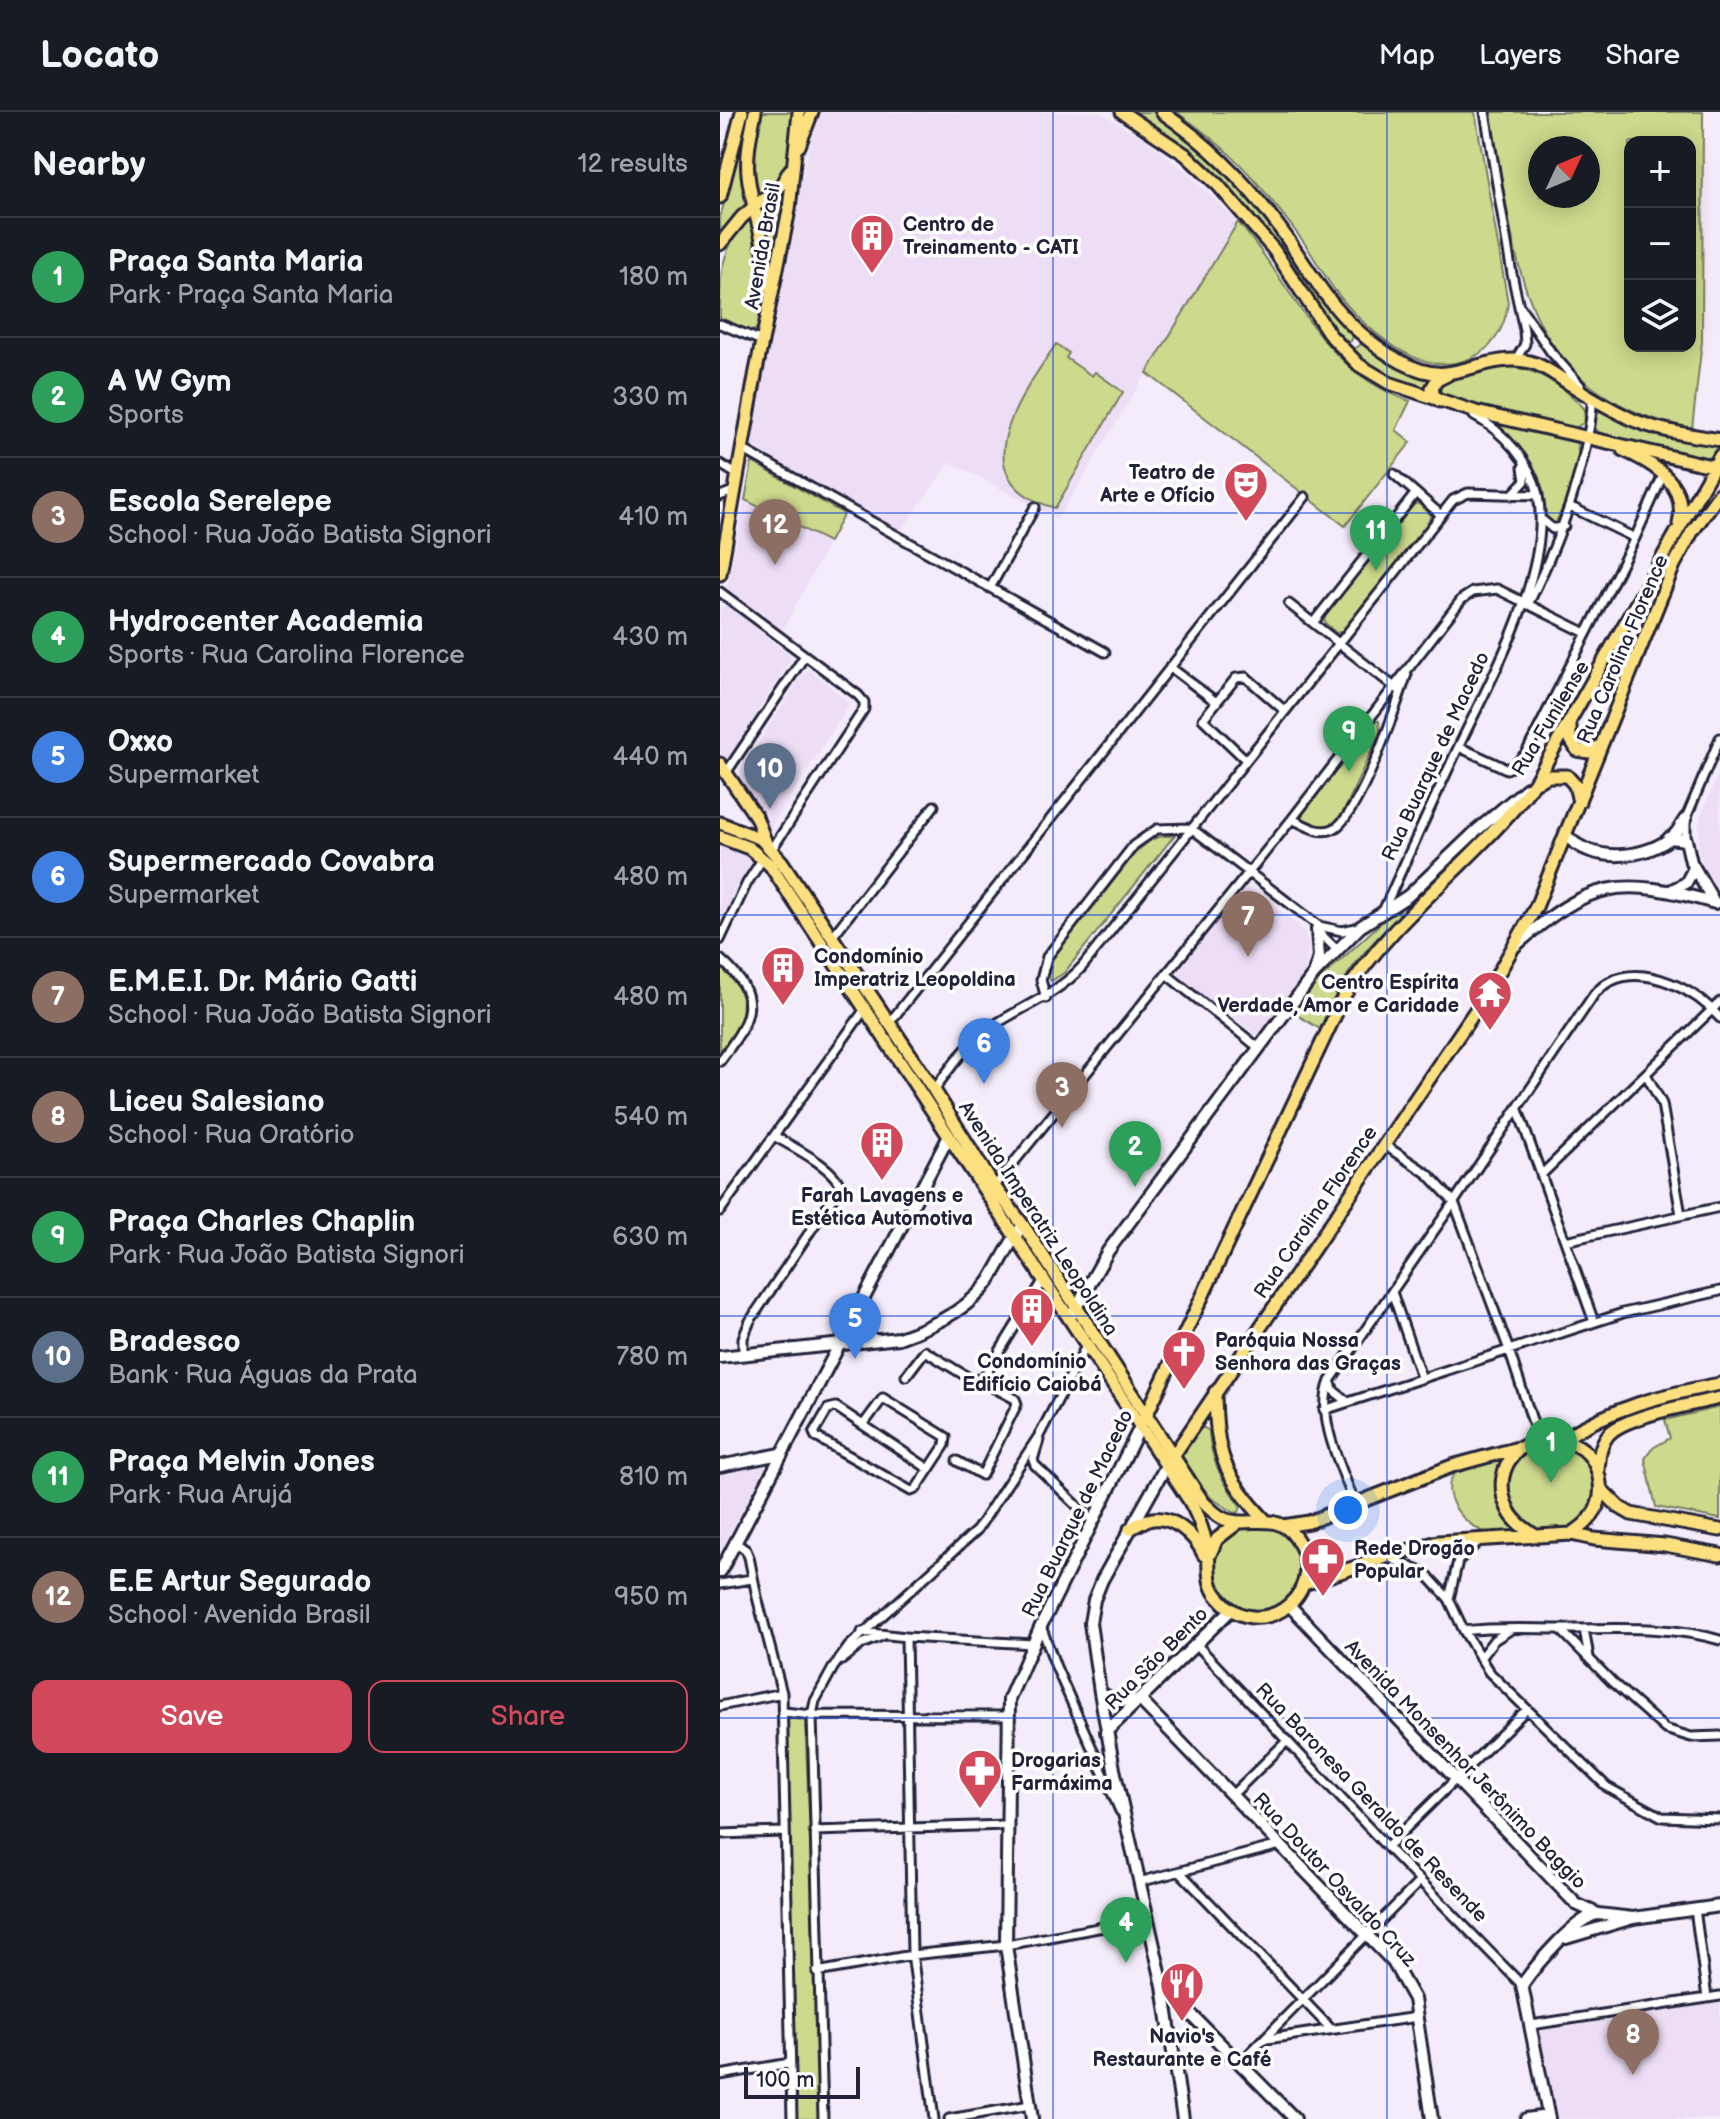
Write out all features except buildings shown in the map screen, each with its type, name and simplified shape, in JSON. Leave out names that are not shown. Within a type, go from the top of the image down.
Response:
[{"type":"main road","points":[[720,197],[742,112]]},
{"type":"main road","points":[[755,112],[748,151],[748,174],[766,253],[769,306]]},
{"type":"main road","name":"Avenida Brasil","points":[[720,574],[789,210],[799,112]]},
{"type":"main road","points":[[720,244],[742,217],[782,184],[812,112]]},
{"type":"main road","points":[[1122,112],[1186,155],[1218,185],[1274,250],[1308,306],[1342,349],[1359,365],[1389,383],[1455,405],[1717,468]]},
{"type":"main road","points":[[1162,112],[1195,137],[1249,189],[1281,229],[1322,291],[1357,330],[1417,369],[1439,374],[1493,361],[1532,363],[1648,425],[1720,440]]},
{"type":"main road","points":[[1342,349],[1354,344],[1357,330]]},
{"type":"main road","points":[[1440,401],[1432,393],[1434,383],[1459,370]]},
{"type":"main road","points":[[1601,441],[1642,458],[1664,473],[1680,500],[1681,519],[1676,535]]},
{"type":"main road","name":"Rua Funilense","points":[[1364,964],[1535,782],[1717,468],[1720,456]]},
{"type":"main road","name":"Rua Carolina Florence","points":[[1183,2119],[1163,1986],[1106,1732],[1090,1623],[1094,1600],[1102,1580],[1169,1461],[1486,995],[1513,948],[1536,907],[1674,565],[1692,532],[1720,493]]},
{"type":"main road","points":[[1708,510],[1720,501]]},
{"type":"main road","points":[[1570,724],[1572,743],[1579,752],[1590,752],[1600,746]]},
{"type":"main road","points":[[723,769],[756,817],[767,850]]},
{"type":"main road","points":[[1069,1321],[1108,1251],[1314,974],[1337,950],[1360,927],[1408,896],[1491,817],[1535,782],[1549,776],[1567,776],[1575,785],[1579,802]]},
{"type":"main road","points":[[1566,835],[1580,848],[1592,852],[1633,854],[1669,838],[1686,818]]},
{"type":"main road","name":"Avenida Imperatriz Leopoldina","points":[[720,823],[749,833],[767,850],[890,1022],[994,1187],[1023,1225],[1146,1416],[1196,1513],[1208,1560]]},
{"type":"main road","name":"Avenida Imperatriz Leopoldina","points":[[720,837],[767,850]]},
{"type":"main road","points":[[1669,838],[1686,840],[1694,868],[1717,905]]},
{"type":"main road","name":"Avenida Imperatriz Leopoldina","points":[[767,850],[776,873],[1140,1427],[1214,1513],[1224,1520],[1240,1522]]},
{"type":"main road","points":[[1670,891],[1686,883],[1694,868]]},
{"type":"main road","points":[[1513,948],[1560,909],[1604,889],[1646,886],[1717,905]]},
{"type":"main road","points":[[1314,974],[1319,957],[1317,929]]},
{"type":"main road","name":"Rua Buarque de Macedo","points":[[1032,2119],[1006,1945],[1007,1716],[1013,1687],[1146,1416],[1329,1027],[1364,964]]},
{"type":"main road","points":[[720,1572],[948,1138],[966,1142]]},
{"type":"main road","points":[[720,1357],[877,1341],[921,1331],[965,1305],[991,1278],[1023,1225]]},
{"type":"main road","points":[[856,1312],[859,1332],[877,1341]]},
{"type":"main road","points":[[810,1346],[826,1356],[830,1363]]},
{"type":"main road","points":[[1563,1439],[1610,1412],[1666,1395],[1720,1384]]},
{"type":"main road","points":[[1215,1392],[1216,1436],[1225,1465],[1235,1484],[1265,1520]]},
{"type":"main road","points":[[1571,1534],[1589,1520],[1599,1500],[1598,1471],[1602,1446],[1607,1437],[1623,1423],[1720,1398]]},
{"type":"main road","points":[[1208,1560],[1217,1539],[1240,1522],[1265,1520],[1283,1526],[1309,1522],[1452,1466],[1519,1448],[1538,1438],[1549,1436],[1563,1439],[1587,1452],[1598,1471]]},
{"type":"main road","points":[[1519,1448],[1505,1472],[1503,1496],[1514,1519],[1534,1535]]},
{"type":"main road","points":[[720,1466],[780,1454]]},
{"type":"main road","points":[[1601,1489],[1631,1514],[1720,1530]]},
{"type":"main road","points":[[1130,1529],[1149,1519],[1181,1526],[1194,1538],[1208,1560],[1211,1585],[1217,1597],[1241,1615],[1262,1617],[1289,1605],[1304,1584],[1306,1570],[1302,1549],[1283,1526]]},
{"type":"main road","points":[[1304,1584],[1438,1542],[1534,1535],[1571,1534],[1720,1555]]},
{"type":"main road","name":"Avenida Monsenhor Jerônimo Baggio","points":[[1289,1605],[1576,1904],[1598,1914],[1633,1918]]},
{"type":"main road","name":"Rua São Bento","points":[[1106,1732],[1231,1610]]},
{"type":"main road","points":[[1100,1692],[1114,1701],[1140,1700]]},
{"type":"main road","name":"Rua Doutor Osvaldo Cruz","points":[[1140,1700],[1393,1962],[1407,1984],[1417,2017],[1432,2119]]},
{"type":"main road","points":[[1573,1929],[1577,1917],[1576,1904]]},
{"type":"main road","points":[[1564,1939],[1633,1918],[1720,1906]]},
{"type":"main road","points":[[1526,2119],[1548,2117],[1522,1985],[1573,1929],[1584,1919],[1598,1914]]},
{"type":"main road","points":[[1163,1986],[1295,2119]]},
{"type":"street","points":[[1485,112],[1512,274],[1521,308],[1525,344],[1515,360]]},
{"type":"street","points":[[1521,308],[1560,363],[1593,398]]},
{"type":"street","points":[[720,324],[762,341]]},
{"type":"street","name":"Rua Buarque de Macedo","points":[[1383,912],[1564,526],[1588,438],[1593,398]]},
{"type":"street","name":"Rua Buarque de Macedo","points":[[1455,405],[1494,429],[1517,453],[1534,480],[1539,517],[1536,557],[1526,602]]},
{"type":"street","points":[[742,449],[1105,652]]},
{"type":"street","points":[[1512,495],[1525,481],[1517,453]]},
{"type":"street","points":[[720,464],[738,475]]},
{"type":"street","points":[[1459,747],[1502,768],[1515,765],[1531,746],[1664,473]]},
{"type":"street","points":[[1394,474],[1441,515]]},
{"type":"street","points":[[720,496],[736,490]]},
{"type":"street","points":[[934,1090],[982,1034],[1009,1016],[1046,998],[1082,967],[1453,500],[1468,493],[1538,495]]},
{"type":"street","points":[[1313,623],[1415,494]]},
{"type":"street","points":[[890,1022],[1305,497]]},
{"type":"street","points":[[990,588],[1035,507]]},
{"type":"street","points":[[1571,507],[1635,538]]},
{"type":"street","points":[[1539,517],[1543,524],[1553,529],[1564,526]]},
{"type":"street","points":[[1292,819],[1322,831],[1344,823],[1390,721],[1397,690],[1409,668],[1468,594],[1497,589],[1586,633]]},
{"type":"street","points":[[720,592],[864,702],[864,709],[747,883],[720,940]]},
{"type":"street","points":[[1289,604],[1397,690]]},
{"type":"street","points":[[723,769],[804,657]]},
{"type":"street","points":[[1170,667],[1215,701]]},
{"type":"street","points":[[1246,760],[1204,721],[1204,716],[1215,701],[1233,680],[1246,677],[1285,711]]},
{"type":"street","points":[[994,1187],[1374,713],[1397,690]]},
{"type":"street","points":[[1374,713],[1390,721]]},
{"type":"street","points":[[1686,840],[1686,818],[1720,738]]},
{"type":"street","points":[[832,937],[934,806]]},
{"type":"street","points":[[1046,998],[1041,980],[1047,957],[1134,845],[1157,829],[1173,826],[1191,828],[1308,919],[1337,950]]},
{"type":"street","points":[[1308,919],[1325,928],[1342,931],[1360,927]]},
{"type":"street","points":[[720,959],[738,978],[749,1001],[743,1030],[720,1061]]},
{"type":"street","points":[[1166,974],[1259,1048]]},
{"type":"street","points":[[1355,1505],[1324,1410],[1324,1398],[1330,1381],[1518,1110],[1595,993],[1610,981],[1641,976],[1677,986],[1720,1018]]},
{"type":"street","points":[[1541,1175],[1720,1002]]},
{"type":"street","points":[[720,1211],[865,1009]]},
{"type":"street","points":[[1646,1074],[1662,1104],[1681,1215]]},
{"type":"street","points":[[1518,1110],[1594,1322]]},
{"type":"street","points":[[743,1354],[743,1338],[750,1321],[840,1187],[838,1180],[824,1167],[774,1136]]},
{"type":"street","points":[[1383,1144],[1428,1174],[1454,1202],[1538,1438]]},
{"type":"street","points":[[1565,1241],[1720,1207]]},
{"type":"street","points":[[981,1378],[1043,1281]]},
{"type":"street","points":[[1324,1410],[1623,1313],[1720,1291]]},
{"type":"street","points":[[1392,1292],[1421,1377]]},
{"type":"street","points":[[823,2119],[814,1831],[812,1715],[815,1701],[833,1668],[862,1632],[977,1530],[1040,1434],[1086,1346]]},
{"type":"street","points":[[906,1376],[925,1351],[967,1377],[981,1378],[1015,1399],[1017,1404],[982,1475],[957,1461]]},
{"type":"street","points":[[1330,1381],[1334,1391],[1348,1402]]},
{"type":"street","points":[[863,1425],[883,1398],[946,1437],[945,1445],[916,1489],[907,1490],[814,1433],[830,1407],[836,1407],[863,1425],[929,1469]]},
{"type":"street","points":[[806,1408],[823,1418]]},
{"type":"street","points":[[1040,1434],[1033,1460],[1035,1465],[1093,1521]]},
{"type":"street","points":[[1449,1599],[1458,1561],[1480,1540]]},
{"type":"street","points":[[735,1542],[748,1552],[784,1712],[783,1832],[792,2119]]},
{"type":"street","points":[[1386,1557],[1426,1574],[1449,1599],[1489,1672],[1607,1787],[1662,1817],[1720,1819]]},
{"type":"street","points":[[720,1584],[752,1579]]},
{"type":"street","points":[[1041,1626],[1130,1835]]},
{"type":"street","points":[[1464,1631],[1495,1628],[1659,1628],[1692,1632],[1720,1640]]},
{"type":"street","points":[[1560,1629],[1665,1729],[1691,1737],[1720,1736]]},
{"type":"street","points":[[1584,1629],[1590,1659]]},
{"type":"street","points":[[1480,1658],[1494,1640],[1510,1630]]},
{"type":"street","points":[[862,1632],[1033,1644]]},
{"type":"street","points":[[833,1668],[862,1644],[888,1635]]},
{"type":"street","points":[[906,1637],[912,1955],[934,2119]]},
{"type":"street","name":"Rua Baronesa Geraldo de Resende","points":[[1196,1644],[1522,1985]]},
{"type":"street","points":[[720,1706],[782,1693]]},
{"type":"street","points":[[1387,1847],[1527,1709]]},
{"type":"street","points":[[784,1712],[812,1715],[1007,1716]]},
{"type":"street","points":[[1232,1795],[1287,1741]]},
{"type":"street","points":[[814,1831],[1007,1825]]},
{"type":"street","points":[[720,1834],[783,1832]]},
{"type":"street","points":[[1139,1882],[1280,1845]]},
{"type":"street","points":[[1180,1872],[1331,2029]]},
{"type":"street","points":[[1240,2063],[1420,1881]]},
{"type":"street","points":[[1695,1909],[1707,1998]]},
{"type":"street","points":[[817,1972],[912,1955],[1006,1945],[1147,1919]]},
{"type":"street","points":[[1531,2025],[1720,1996]]},
{"type":"street","points":[[1265,2040],[1417,2017]]},
{"type":"street","points":[[720,2075],[790,2063]]},
{"type":"street","points":[[949,2119],[1030,2105]]},
{"type":"shaded area","points":[[821,112],[1099,112],[1144,139],[1185,171],[1238,222],[1058,519],[950,462],[901,531],[750,445],[770,330],[807,154]]},
{"type":"shaded area","points":[[752,462],[844,514],[783,630],[727,588]]},
{"type":"shaded area","points":[[723,606],[792,657],[726,761],[720,757],[720,610]]},
{"type":"shaded area","points":[[810,670],[850,704],[770,828],[737,781],[739,773],[804,672]]},
{"type":"shaded area","points":[[1720,769],[1720,893],[1706,873],[1698,848],[1700,817]]},
{"type":"shaded area","points":[[720,842],[738,849],[750,863],[720,922]]},
{"type":"shaded area","points":[[1250,888],[1304,930],[1309,946],[1305,971],[1262,1031],[1255,1034],[1178,973],[1237,894]]},
{"type":"shaded area","points":[[759,1463],[765,1467],[720,1552],[720,1473]]},
{"type":"shaded area","points":[[1720,2003],[1720,2119],[1554,2119],[1540,2031]]},
{"type":"green space","points":[[746,112],[751,112],[749,206],[720,235],[720,217],[737,160]]},
{"type":"green space","points":[[759,112],[793,112],[792,140],[784,172],[757,201],[751,153]]},
{"type":"green space","points":[[1129,112],[1153,112],[1232,176],[1271,222],[1321,298],[1354,335],[1351,341],[1344,344],[1334,334],[1254,218]]},
{"type":"green space","points":[[1176,112],[1475,112],[1508,303],[1496,337],[1485,350],[1469,359],[1433,363],[1414,357],[1380,337],[1340,297],[1303,241],[1249,174],[1220,145]]},
{"type":"green space","points":[[1490,112],[1703,112],[1702,341],[1692,429],[1634,411],[1590,385],[1558,352],[1535,312],[1508,219]]},
{"type":"green space","points":[[786,185],[774,260],[761,208],[778,196]]},
{"type":"green space","points":[[747,217],[751,217],[754,227],[754,245],[765,283],[759,325],[750,331],[720,319],[723,264],[731,242]]},
{"type":"green space","points":[[1238,222],[1331,349],[1353,370],[1379,387],[1410,401],[1396,430],[1411,442],[1345,526],[1147,373]]},
{"type":"green space","points":[[1363,343],[1428,375],[1431,378],[1427,393],[1392,378],[1355,354],[1353,350]]},
{"type":"green space","points":[[1056,344],[1069,353],[1066,358],[1092,376],[1095,372],[1123,392],[1055,508],[1026,495],[1009,478],[1003,458],[1006,435],[1015,411]]},
{"type":"green space","points":[[1501,366],[1526,370],[1557,384],[1584,408],[1585,422],[1573,429],[1446,399],[1436,392],[1441,383]]},
{"type":"green space","points":[[1602,409],[1715,446],[1716,451],[1709,461],[1601,435],[1595,428],[1597,415]]},
{"type":"green space","points":[[1489,418],[1576,441],[1576,470],[1555,524],[1551,524],[1546,515],[1539,483],[1525,455],[1512,438]]},
{"type":"green space","points":[[752,462],[844,514],[829,542],[745,500]]},
{"type":"green space","points":[[1418,503],[1431,515],[1427,525],[1345,631],[1336,633],[1325,623],[1324,617],[1413,505]]},
{"type":"green space","points":[[1379,721],[1380,731],[1341,818],[1331,825],[1321,826],[1301,817],[1369,727]]},
{"type":"green space","points":[[1174,836],[1064,973],[1051,981],[1048,976],[1053,958],[1137,851],[1152,839]]},
{"type":"green space","points":[[1397,912],[1401,914],[1374,941],[1344,980],[1320,1029],[1294,1013],[1318,981],[1385,919]]},
{"type":"green space","points":[[720,965],[738,988],[742,1009],[736,1030],[720,1054]]},
{"type":"green space","points":[[1720,1407],[1720,1519],[1656,1507],[1645,1459],[1651,1449],[1670,1438],[1665,1420]]},
{"type":"green space","points":[[1203,1427],[1209,1431],[1215,1462],[1241,1507],[1239,1512],[1235,1513],[1211,1498],[1180,1457]]},
{"type":"green space","points":[[1551,1442],[1568,1446],[1583,1455],[1592,1470],[1596,1487],[1592,1504],[1583,1519],[1568,1528],[1551,1532],[1534,1528],[1519,1519],[1510,1504],[1506,1487],[1510,1470],[1519,1455],[1534,1446]]},
{"type":"green space","points":[[1504,1457],[1497,1488],[1506,1513],[1519,1531],[1482,1531],[1467,1521],[1454,1506],[1449,1488],[1451,1479],[1466,1465]]},
{"type":"green space","points":[[1249,1526],[1265,1526],[1281,1533],[1292,1544],[1299,1568],[1296,1584],[1287,1598],[1265,1610],[1249,1610],[1233,1603],[1222,1592],[1215,1576],[1215,1560],[1222,1544],[1233,1533]]},
{"type":"green space","points":[[787,1718],[805,1720],[822,2119],[796,2119]]},
{"type":"place","name":"Centro de Treinamento - CATI","points":[[872,275]]},
{"type":"place","name":"Teatro de Arte e Ofício","points":[[1246,523]]},
{"type":"place","name":"E.E Artur Segurado","points":[[775,565]]},
{"type":"place","name":"Praça Melvin Jones","points":[[1376,571]]},
{"type":"place","name":"Praça Charles Chaplin","points":[[1349,772]]},
{"type":"place","name":"Bradesco","points":[[770,809]]},
{"type":"place","name":"E.M.E.I. Dr. Mário Gatti","points":[[1248,957]]},
{"type":"place","name":"Condomínio Imperatriz Leopoldina","points":[[783,1007]]},
{"type":"place","name":"Centro Espírita Verdade, Amor e Caridade","points":[[1490,1032]]},
{"type":"place","name":"Supermercado Covabra","points":[[984,1084]]},
{"type":"place","name":"Escola Serelepe","points":[[1062,1128]]},
{"type":"place","name":"Farah Lavagens e Estética Automotiva","points":[[882,1182]]},
{"type":"place","name":"A W Gym","points":[[1135,1187]]},
{"type":"place","name":"Condomínio Edifício Caiobá","points":[[1032,1348]]},
{"type":"place","name":"Oxxo","points":[[855,1359]]},
{"type":"place","name":"Paróquia Nossa Senhora das Graças","points":[[1184,1391]]},
{"type":"place","name":"Praça Santa Maria","points":[[1551,1483]]},
{"type":"place","name":"Rede Drogão Popular","points":[[1323,1598]]},
{"type":"place","name":"Drogarias Farmáxima","points":[[980,1810]]},
{"type":"place","name":"Hydrocenter Academia","points":[[1126,1963]]},
{"type":"place","name":"Navio's Restaurante e Café","points":[[1182,2023]]},
{"type":"place","name":"Liceu Salesiano","points":[[1633,2075]]}]
